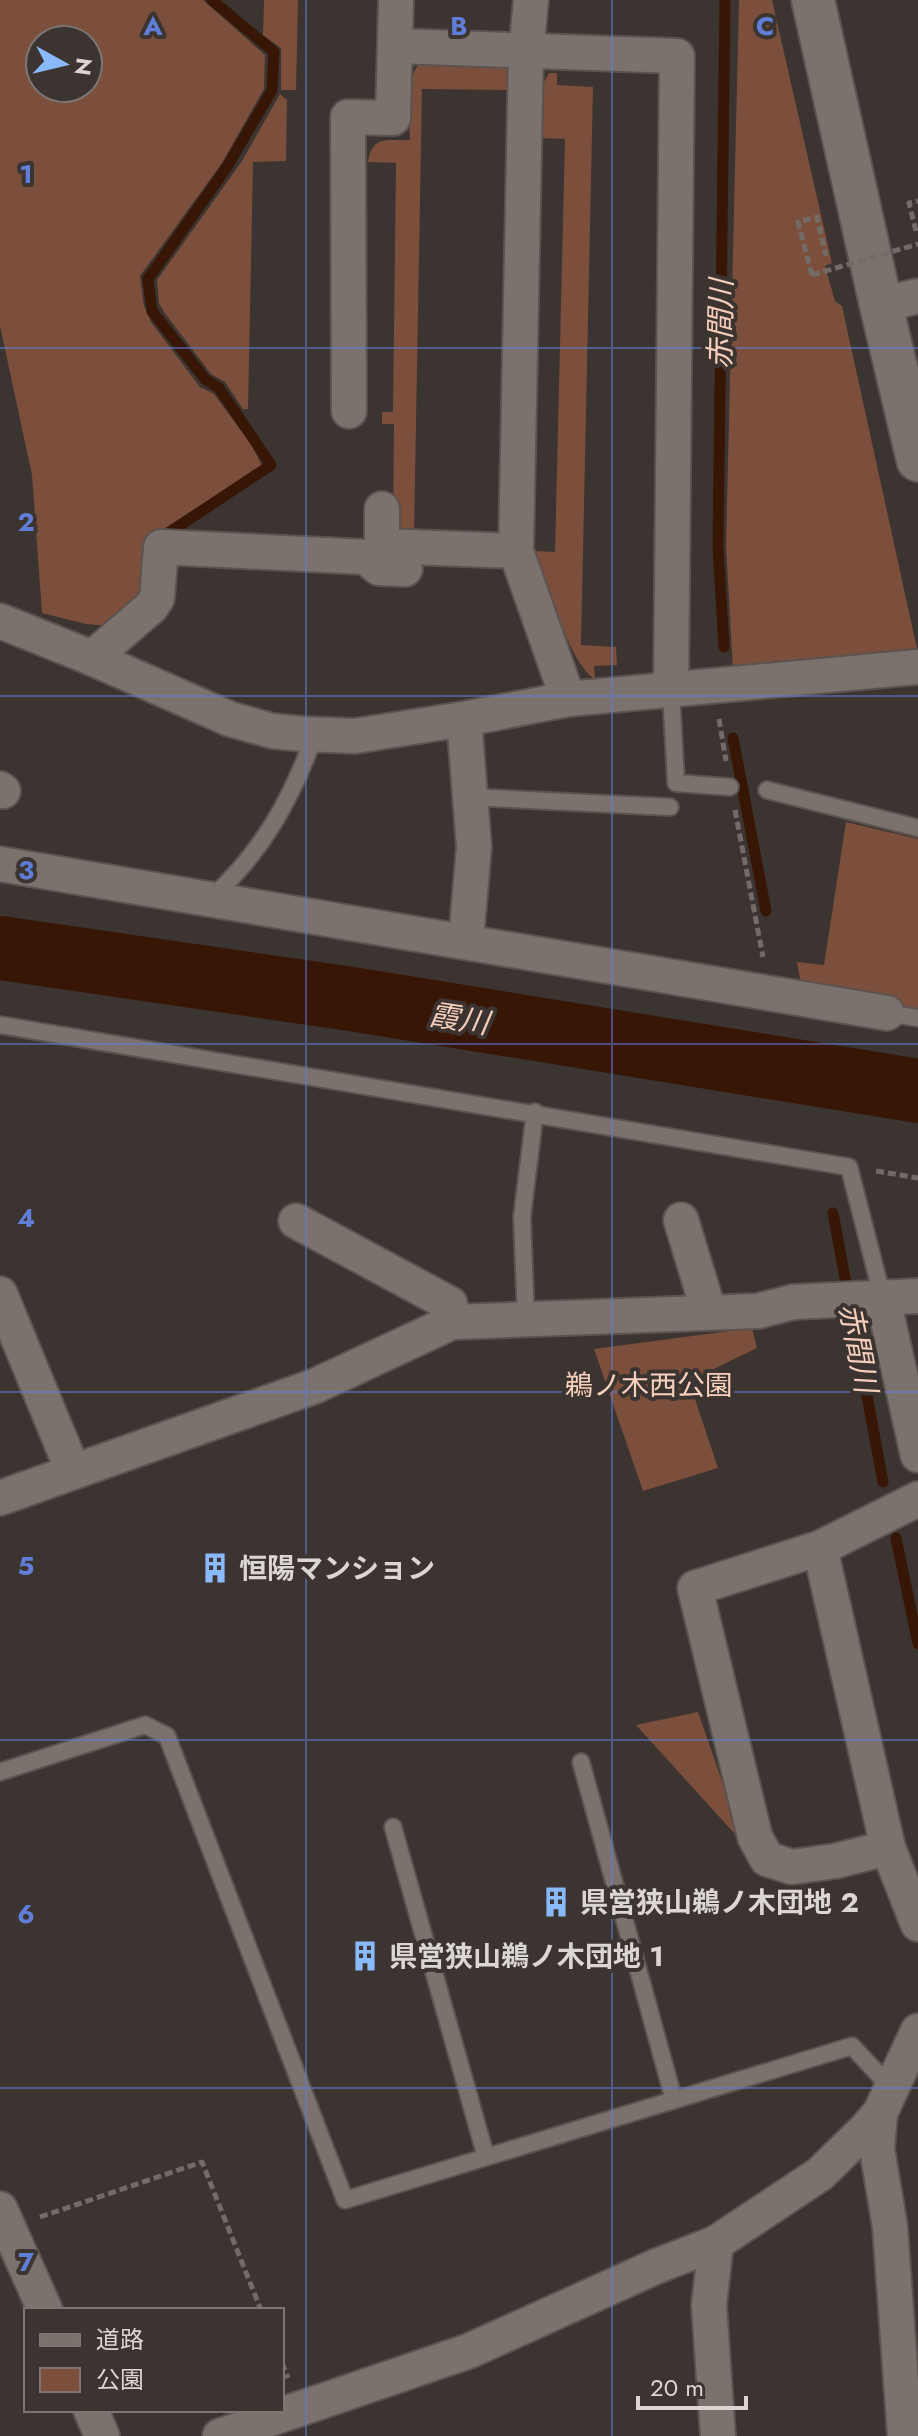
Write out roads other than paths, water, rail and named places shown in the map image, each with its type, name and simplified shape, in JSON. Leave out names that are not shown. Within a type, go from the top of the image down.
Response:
[{"type":"street","points":[[349,411],[348,117],[393,118],[396,0]]},
{"type":"street","points":[[531,0],[526,52],[516,551],[568,699]]},
{"type":"street","points":[[813,0],[899,300],[918,460]]},
{"type":"street","points":[[395,46],[677,56],[671,691]]},
{"type":"street","points":[[382,509],[382,546],[516,551]]},
{"type":"street","points":[[92,658],[151,607],[157,598],[161,547],[366,557],[379,568],[405,569]]},
{"type":"street","points":[[0,621],[230,719],[272,731],[315,734],[355,736],[568,699],[918,667]]},
{"type":"street","points":[[464,719],[474,847],[466,940]]},
{"type":"street","points":[[0,864],[903,1015]]},
{"type":"street","points":[[681,1220],[709,1312]]},
{"type":"street","points":[[296,1221],[450,1304],[452,1322]]},
{"type":"street","points":[[0,1294],[73,1471]]},
{"type":"street","points":[[0,1498],[315,1386],[452,1322],[758,1311],[793,1302],[918,1296]]},
{"type":"street","points":[[883,1299],[918,1455]]},
{"type":"street","points":[[888,1848],[835,1861],[792,1867],[767,1859],[755,1837],[695,1588],[820,1548],[918,1499]]},
{"type":"street","points":[[820,1548],[888,1848],[918,1924]]},
{"type":"street","points":[[220,2436],[469,2351],[657,2266],[716,2243],[820,2174],[885,2101],[916,2039]]},
{"type":"street","points":[[885,2101],[877,2149],[890,2227],[905,2436]]},
{"type":"street","points":[[4,2218],[44,2308]]},
{"type":"street","points":[[716,2243],[709,2305],[718,2436]]},
{"type":"street","points":[[92,2412],[102,2436]]},
{"type":"lane","points":[[671,691],[676,783],[730,787]]},
{"type":"lane","points":[[210,899],[247,862],[289,801],[315,734]]},
{"type":"lane","points":[[767,790],[918,828]]},
{"type":"lane","points":[[470,797],[670,807]]},
{"type":"lane","points":[[0,1025],[535,1112],[849,1167],[883,1299]]},
{"type":"lane","points":[[526,1320],[522,1217],[535,1112]]},
{"type":"lane","points":[[0,1772],[145,1725],[167,1736],[345,2200],[852,2046],[885,2101]]},
{"type":"lane","points":[[581,1762],[674,2100]]},
{"type":"lane","points":[[393,1827],[486,2157]]},
{"type":"waterway","points":[[167,534],[271,465],[219,388],[205,379],[152,311],[148,279],[227,167],[272,90],[274,52],[212,0]]},
{"type":"waterway","name":"赤間川","points":[[724,647],[718,547],[725,0]]},
{"type":"waterway","name":"赤間川","points":[[733,738],[766,911]]},
{"type":"waterway","name":"霞川","points":[[0,948],[345,998],[918,1091]]},
{"type":"waterway","name":"赤間川","points":[[833,1213],[883,1482]]},
{"type":"waterway","name":"赤間川","points":[[896,1538],[918,1644]]},
{"type":"place","name":"恒陽マンション","points":[[215,1568]]},
{"type":"place","name":"県営狭山鵜ノ木団地 2","points":[[556,1902]]},
{"type":"place","name":"県営狭山鵜ノ木団地 1","points":[[365,1956]]},
{"type":"park label","name":"鵜ノ木西公園","points":[[649,1385]]}]
